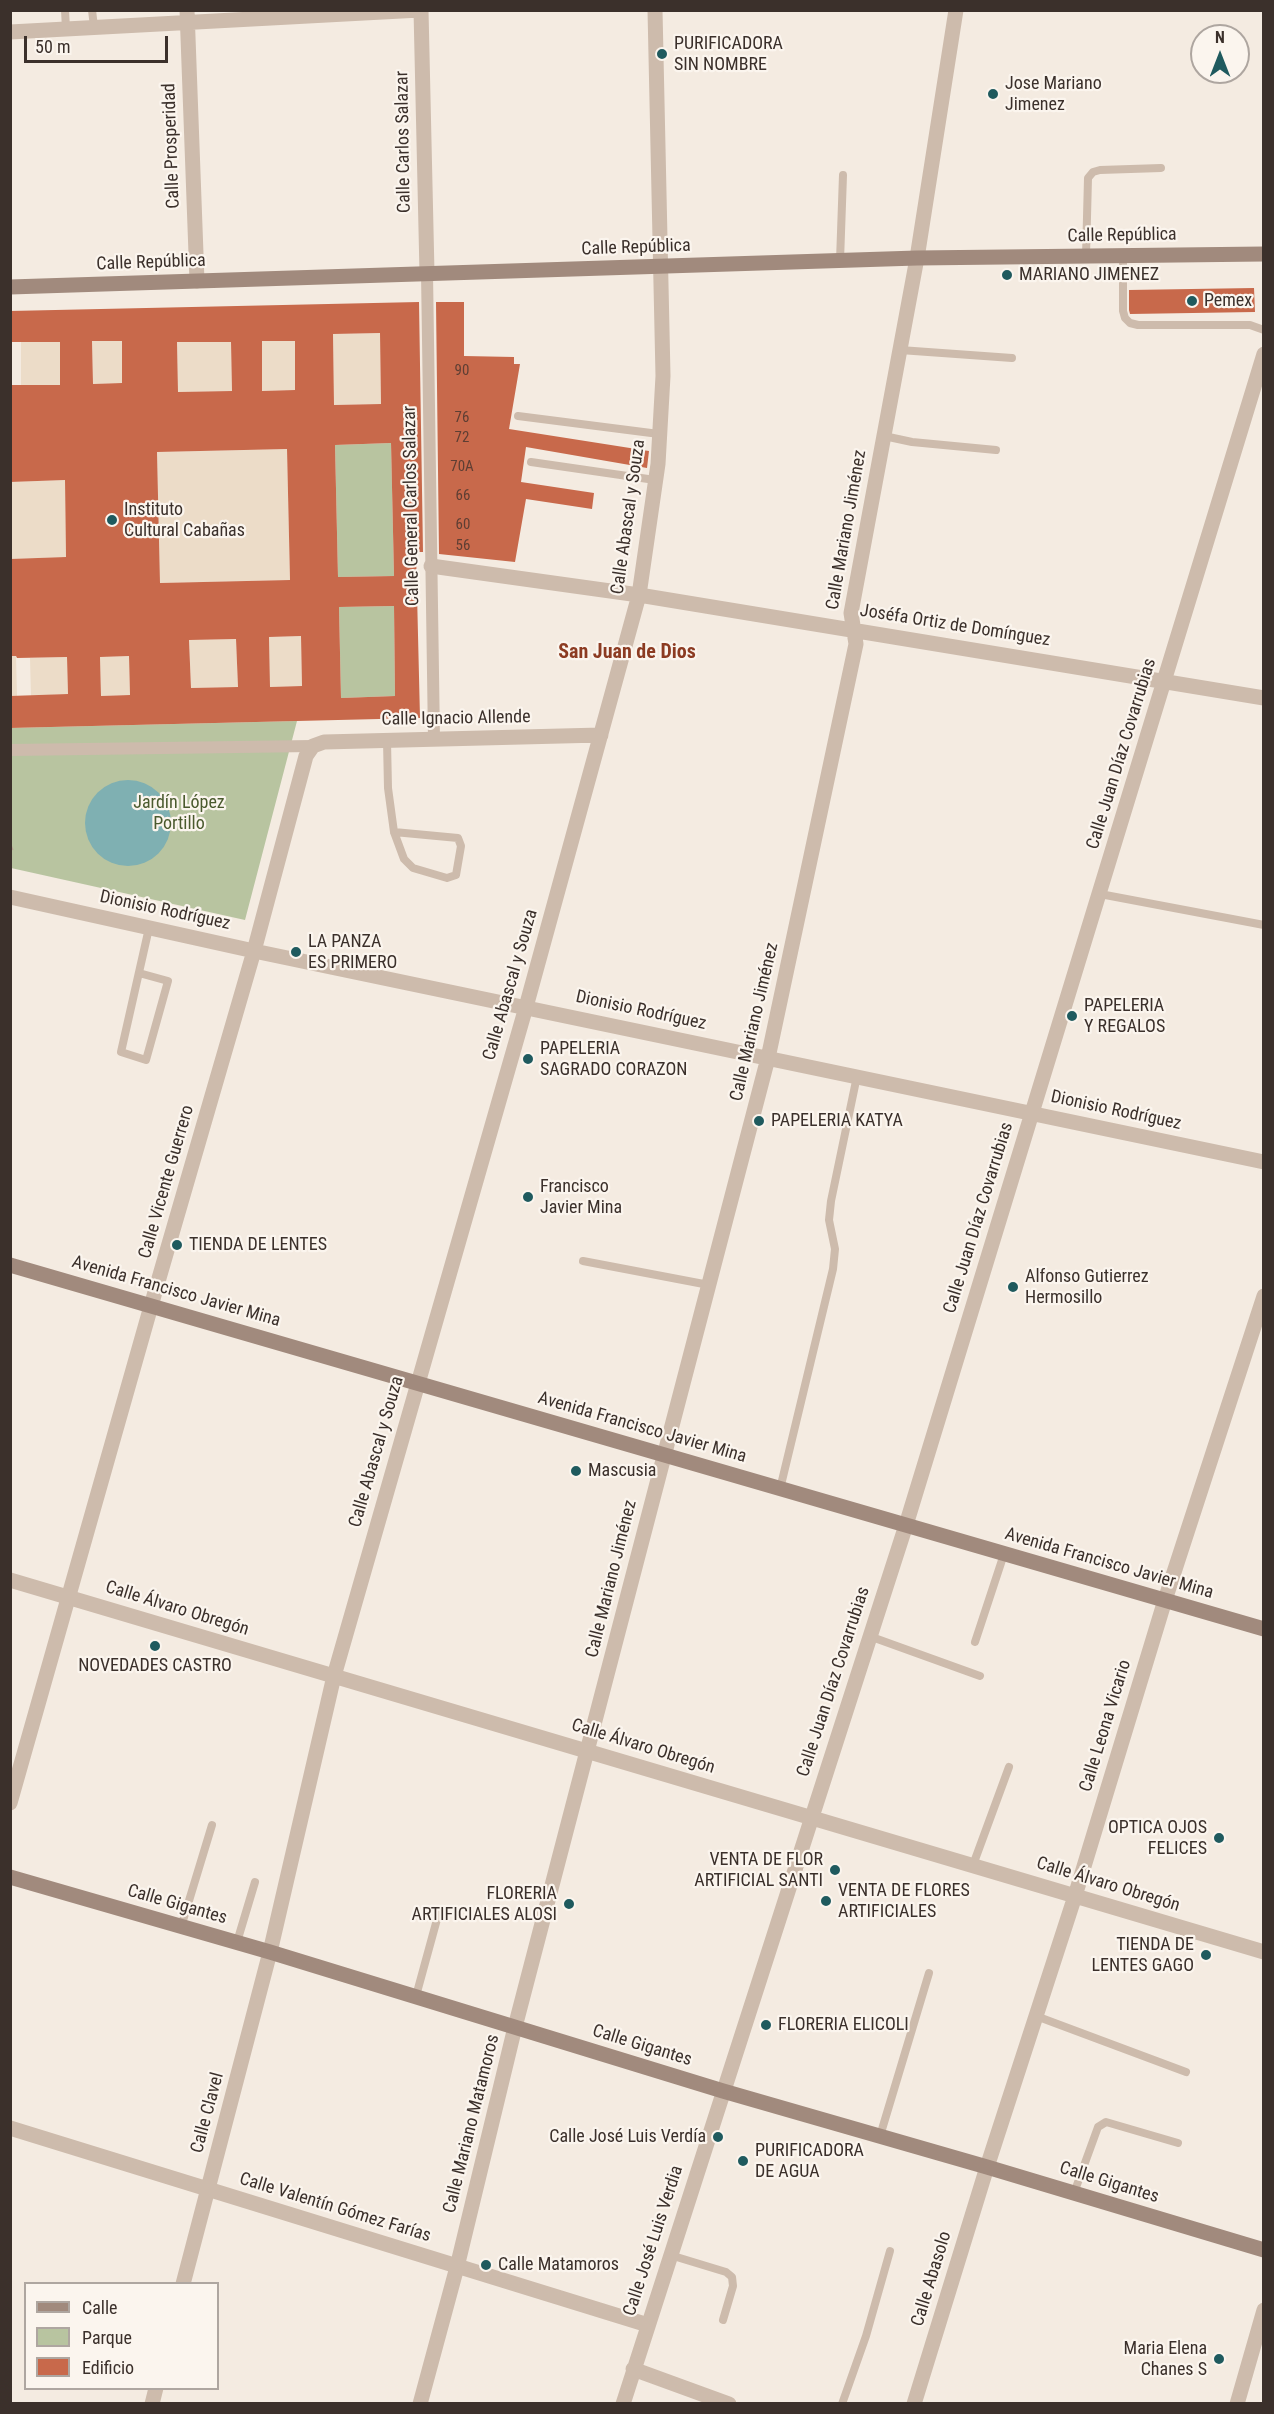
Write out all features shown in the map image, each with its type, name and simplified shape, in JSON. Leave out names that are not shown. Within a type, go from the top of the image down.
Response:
[{"type":"main road","name":"Calle República","points":[[10,287],[916,258],[1263,254]]},
{"type":"main road","name":"Avenida Francisco Javier Mina","points":[[10,1265],[1263,1629]]},
{"type":"main road","name":"Calle Gigantes","points":[[10,1877],[237,1942],[723,2091],[1263,2250]]},
{"type":"street","points":[[10,32],[94,27],[187,17],[421,10]]},
{"type":"street","name":"Calle Carlos Salazar","points":[[421,10],[427,273]]},
{"type":"street","name":"Calle Abascal y Souza","points":[[270,1952],[334,1676],[526,1007],[639,595],[656,480],[663,376],[656,10]]},
{"type":"street","name":"Calle Mariano Jiménez","points":[[515,2027],[768,1058],[856,644],[851,613],[900,350],[956,10]]},
{"type":"street","name":"Calle Prosperidad","points":[[187,17],[197,281]]},
{"type":"street","name":"Calle General Carlos Salazar","points":[[427,273],[434,739]]},
{"type":"street","name":"Calle Juan Díaz Covarrubias","points":[[723,2091],[906,1525],[1164,681],[1260,380],[1263,354]]},
{"type":"street","name":"Joséfa Ortiz de Domínguez","points":[[431,566],[639,595],[1263,698]]},
{"type":"street","name":"Calle Ignacio Allende","points":[[313,746],[324,742],[601,735]]},
{"type":"street","points":[[10,750],[313,746]]},
{"type":"street","name":"Calle Vicente Guerrero","points":[[10,1803],[254,951],[306,756],[313,746]]},
{"type":"street","name":"Dionisio Rodríguez","points":[[10,897],[254,951],[1263,1162]]},
{"type":"street","name":"Calle Leona Vicario","points":[[987,2167],[1075,1896],[1165,1600],[1263,1296]]},
{"type":"street","name":"Calle Álvaro Obregón","points":[[10,1580],[1263,1952]]},
{"type":"street","name":"Calle Clavel","points":[[183,2282],[270,1952]]},
{"type":"street","name":"Calle Mariano Matamoros","points":[[420,2403],[457,2267],[515,2027]]},
{"type":"street","name":"Calle José Luis Verdia","points":[[623,2403],[723,2091]]},
{"type":"street","name":"Calle Valentín Gómez Farías","points":[[10,2128],[648,2325]]},
{"type":"street","name":"Calle Abasolo","points":[[914,2403],[987,2167]]},
{"type":"street","points":[[1237,2403],[1258,2352],[1263,2310]]},
{"type":"street","points":[[633,2370],[729,2403]]},
{"type":"lane","points":[[65,10],[66,29]]},
{"type":"lane","points":[[92,10],[94,27]]},
{"type":"lane","points":[[1086,256],[1088,178],[1093,172],[1161,168]]},
{"type":"lane","points":[[840,261],[843,175]]},
{"type":"lane","points":[[1123,255],[1123,310],[1125,318],[1130,323],[1137,325],[1250,325],[1263,330]]},
{"type":"lane","points":[[900,350],[1012,358]]},
{"type":"lane","points":[[518,416],[659,434]]},
{"type":"lane","points":[[884,436],[996,450]]},
{"type":"lane","points":[[531,462],[656,480]]},
{"type":"lane","points":[[387,741],[388,788],[394,832],[404,859],[409,866],[447,878],[456,875],[461,846],[458,838],[394,832]]},
{"type":"lane","points":[[1100,894],[1263,925]]},
{"type":"lane","points":[[139,973],[168,981],[146,1060],[121,1052],[149,928]]},
{"type":"lane","points":[[780,1489],[833,1269],[835,1249],[829,1221],[831,1201],[857,1076]]},
{"type":"lane","points":[[583,1261],[709,1285]]},
{"type":"lane","points":[[975,1642],[1004,1554]]},
{"type":"lane","points":[[869,1636],[980,1676]]},
{"type":"lane","points":[[973,1865],[1009,1767]]},
{"type":"lane","points":[[181,1927],[212,1825]]},
{"type":"lane","points":[[237,1942],[255,1882]]},
{"type":"lane","points":[[416,1996],[439,1912]]},
{"type":"lane","points":[[879,2136],[928,1973]]},
{"type":"lane","points":[[1036,2016],[1186,2072]]},
{"type":"lane","points":[[1074,2193],[1098,2127],[1106,2122],[1178,2143]]},
{"type":"lane","points":[[842,2403],[866,2336],[890,2251]]},
{"type":"lane","points":[[670,2255],[726,2272],[732,2277],[733,2286],[723,2320]]},
{"type":"green space","points":[[391,443],[394,576],[338,577],[335,445]]},
{"type":"green space","points":[[394,606],[395,696],[341,698],[339,607]]},
{"type":"green space","name":"Jardín López Portillo","points":[[297,721],[245,920],[11,868],[10,728]]},
{"type":"shaded area","points":[[380,333],[381,404],[334,405],[333,334]]},
{"type":"shaded area","points":[[92,341],[122,341],[122,383],[93,384]]},
{"type":"shaded area","points":[[231,341],[232,391],[178,392],[177,342]]},
{"type":"shaded area","points":[[262,341],[295,341],[295,390],[262,391]]},
{"type":"shaded area","points":[[21,342],[60,342],[60,385],[21,385]]},
{"type":"shaded area","points":[[287,449],[290,580],[160,583],[157,452]]},
{"type":"shaded area","points":[[65,480],[66,557],[11,559],[10,482]]},
{"type":"shaded area","points":[[301,636],[302,686],[270,687],[269,637]]},
{"type":"shaded area","points":[[236,639],[238,687],[191,688],[189,640]]},
{"type":"shaded area","points":[[10,656],[16,656],[17,696],[11,696]]},
{"type":"shaded area","points":[[129,656],[130,695],[101,696],[100,657]]},
{"type":"shaded area","points":[[67,657],[68,694],[31,696],[30,658]]},
{"type":"water","points":[[128,780],[152,787],[164,799],[171,823],[164,847],[152,859],[128,866],[104,859],[92,847],[85,823],[92,799],[104,787]]},
{"type":"building","name":"Pemex","points":[[1254,288],[1255,312],[1130,314],[1129,310],[1129,290]]},
{"type":"building","name":"Instituto Cultural Cabañas","points":[[419,302],[423,552],[416,552],[420,718],[10,728],[10,696],[68,694],[67,657],[17,658],[10,656],[10,559],[66,557],[65,480],[10,482],[10,385],[60,385],[60,342],[10,342],[10,311]],"holes":[[[380,333],[381,404],[334,405],[333,334]],[[92,341],[122,341],[122,383],[93,384]],[[262,341],[295,341],[295,390],[262,391]],[[177,342],[231,342],[232,391],[178,392]],[[391,443],[394,576],[338,577],[335,445]],[[287,449],[290,580],[160,583],[157,452]],[[394,606],[395,696],[341,698],[339,607]],[[301,636],[302,686],[270,687],[269,637]],[[236,639],[238,687],[191,688],[189,640]],[[129,656],[130,695],[101,696],[100,657]]]},
{"type":"building","points":[[436,302],[464,302],[464,356],[514,357],[514,364],[520,364],[509,429],[649,451],[647,468],[526,447],[521,482],[594,493],[592,509],[526,499],[515,562],[439,554]]},
{"type":"place","name":"PURIFICADORA SIN NOMBRE","points":[[662,54]]},
{"type":"place","name":"Jose Mariano Jimenez","points":[[993,94]]},
{"type":"place","name":"MARIANO JIMENEZ","points":[[1007,275]]},
{"type":"place","name":"Pemex","points":[[1192,301]]},
{"type":"place","name":"Instituto Cultural Cabañas","points":[[112,520]]},
{"type":"place","name":"LA PANZA ES PRIMERO","points":[[296,952]]},
{"type":"place","name":"PAPELERIA Y REGALOS","points":[[1072,1016]]},
{"type":"place","name":"PAPELERIA SAGRADO CORAZON","points":[[528,1059]]},
{"type":"place","name":"PAPELERIA KATYA","points":[[759,1121]]},
{"type":"place","name":"Francisco Javier Mina","points":[[528,1197]]},
{"type":"place","name":"TIENDA DE LENTES","points":[[177,1245]]},
{"type":"place","name":"Alfonso Gutierrez Hermosillo","points":[[1013,1287]]},
{"type":"place","name":"Mascusia","points":[[576,1471]]},
{"type":"place","name":"NOVEDADES CASTRO","points":[[155,1646]]},
{"type":"place","name":"OPTICA OJOS FELICES","points":[[1219,1838]]},
{"type":"place","name":"VENTA DE FLOR ARTIFICIAL SANTI","points":[[835,1870]]},
{"type":"place","name":"VENTA DE FLORES ARTIFICIALES","points":[[826,1901]]},
{"type":"place","name":"FLORERIA ARTIFICIALES ALOSI","points":[[569,1904]]},
{"type":"place","name":"TIENDA DE LENTES GAGO","points":[[1206,1955]]},
{"type":"place","name":"FLORERIA ELICOLI","points":[[766,2025]]},
{"type":"place","name":"Calle José Luis Verdía","points":[[718,2137]]},
{"type":"place","name":"PURIFICADORA DE AGUA","points":[[743,2161]]},
{"type":"place","name":"Calle Matamoros","points":[[486,2265]]},
{"type":"place","name":"Maria Elena Chanes S","points":[[1219,2359]]},
{"type":"district","name":"San Juan de Dios","points":[[627,653]]}]
